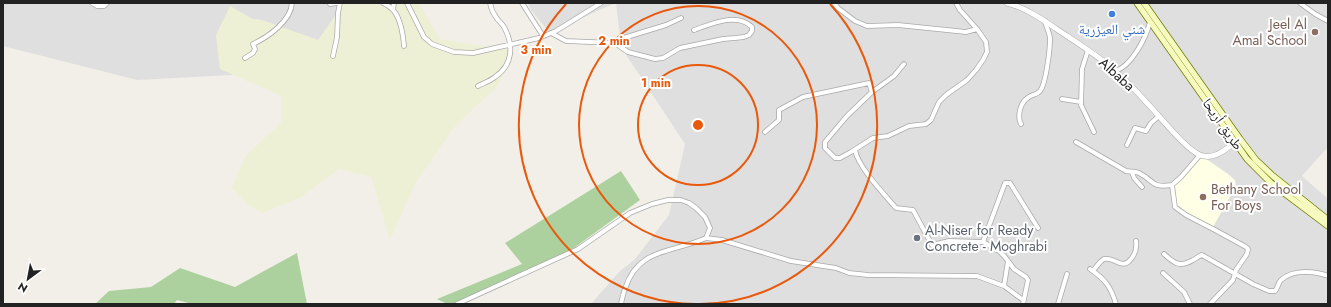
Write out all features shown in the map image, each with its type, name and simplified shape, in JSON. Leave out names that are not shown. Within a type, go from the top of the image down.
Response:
[{"type":"main road","name":"طريق أريحا","points":[[1137,3],[1238,141],[1273,176],[1328,220]]},
{"type":"main road","name":"طريق أريحا","points":[[1144,3],[1257,170],[1271,183],[1328,226]]},
{"type":"street","points":[[92,3],[97,6],[104,6],[107,3]]},
{"type":"street","points":[[245,58],[253,53],[255,49],[253,44],[271,34],[286,18],[292,10],[292,3]]},
{"type":"street","points":[[330,4],[338,3],[337,37],[333,56]]},
{"type":"street","points":[[383,3],[393,10],[400,23],[404,46]]},
{"type":"street","points":[[393,10],[394,3]]},
{"type":"street","points":[[407,3],[424,37],[432,44],[454,52],[473,53],[510,45],[551,33],[601,3]]},
{"type":"street","points":[[478,86],[495,77],[508,64],[510,55],[509,39],[503,26],[494,16],[490,3]]},
{"type":"street","points":[[522,3],[543,36]]},
{"type":"street","points":[[589,3],[592,8]]},
{"type":"street","points":[[834,3],[855,21],[867,26],[898,25],[966,32],[977,28]]},
{"type":"street","points":[[904,64],[894,76],[872,92],[847,116],[825,142],[824,145],[835,158],[840,158],[873,138],[888,136],[909,126],[926,124],[931,120],[939,102],[967,80],[983,60],[987,52],[986,42],[977,28],[960,10],[956,3]]},
{"type":"street","name":"Albaba","points":[[1007,3],[1018,6],[1045,21],[1088,50],[1115,71],[1131,85],[1176,135],[1200,155]]},
{"type":"street","points":[[1300,3],[1328,21]]},
{"type":"street","points":[[551,33],[566,41],[615,42],[617,40],[666,25],[681,18]]},
{"type":"street","points":[[615,42],[628,52],[655,59],[663,58],[680,48],[723,38],[744,37],[749,35],[752,28],[748,23],[723,20],[694,30]]},
{"type":"street","points":[[1021,124],[1019,120],[1022,104],[1029,96],[1037,94],[1044,82],[1049,55],[1050,37],[1045,21]]},
{"type":"street","points":[[1115,71],[1121,70],[1132,60],[1148,30],[1150,22]]},
{"type":"street","points":[[1088,50],[1082,69],[1081,105],[1094,132]]},
{"type":"street","points":[[765,132],[779,120],[779,110],[803,97],[869,83],[872,92]]},
{"type":"street","points":[[1062,99],[1081,102]]},
{"type":"street","points":[[1127,145],[1135,128],[1146,131],[1151,123],[1159,116]]},
{"type":"street","points":[[1076,142],[1113,164],[1132,172],[1137,172],[1156,185],[1161,186],[1172,185],[1200,155],[1212,156],[1224,152],[1238,141]]},
{"type":"street","points":[[621,304],[625,288],[634,270],[641,262],[649,256],[706,238],[722,240],[791,261],[836,268],[849,273],[868,275],[977,276],[1004,286],[1023,302],[1028,280],[1014,269],[999,251],[983,242],[949,241],[932,245],[913,210],[896,208],[860,163],[855,150]]},
{"type":"street","points":[[1132,172],[1134,178],[1142,187]]},
{"type":"street","points":[[983,242],[1005,184],[1010,183],[1038,228]]},
{"type":"street","points":[[1172,185],[1176,209],[1230,237],[1246,247],[1248,250],[1247,254],[1239,265],[1233,280],[1210,304]]},
{"type":"street","points":[[457,304],[578,249],[630,213],[652,204],[668,200],[681,200],[696,208],[705,217],[710,228],[706,238]]},
{"type":"street","points":[[1116,304],[1108,285],[1100,276],[1091,270],[1102,260],[1107,259],[1123,264],[1128,262],[1137,250],[1136,241]]},
{"type":"street","points":[[1164,254],[1179,264],[1193,261],[1202,255],[1258,286],[1272,291],[1277,289],[1281,280],[1293,274],[1309,272],[1328,276]]},
{"type":"street","points":[[1004,286],[1008,261]]},
{"type":"street","points":[[1163,273],[1184,292],[1190,304]]},
{"type":"street","points":[[1058,304],[1067,274]]},
{"type":"shaded area","points":[[3,3],[352,3],[308,71],[137,80],[3,46]]},
{"type":"shaded area","points":[[341,3],[419,3],[440,39],[514,51],[498,86],[455,126],[415,184],[390,240],[371,177],[339,169],[301,197],[263,213],[248,205],[232,188],[246,155],[281,123],[281,96],[220,69],[216,35],[230,6],[253,19],[262,20],[318,40],[335,16]]},
{"type":"shaded area","points":[[528,3],[616,3],[549,32],[531,10]]},
{"type":"shaded area","points":[[616,3],[1328,3],[1328,147],[1302,176],[1328,199],[1328,304],[591,304],[620,271],[635,259],[669,215],[685,144],[621,47]]},
{"type":"shaded area","name":"Bethany School For Boys","points":[[1200,157],[1205,158],[1235,180],[1236,186],[1213,227],[1176,207],[1175,185],[1185,176]]},
{"type":"green space","points":[[621,171],[640,200],[556,261],[460,304],[447,304],[437,299],[522,264],[505,243]]},
{"type":"green space","points":[[297,253],[307,304],[192,304],[177,300],[174,304],[95,304],[109,291],[151,287],[180,268],[235,287]]},
{"type":"place","name":"شني العيزرية","points":[[1112,14]]},
{"type":"place","name":"Jeel Al Amal School","points":[[1315,32]]},
{"type":"place","name":"Bethany School For Boys","points":[[1203,197]]},
{"type":"place","name":"Al-Niser for Ready Concrete - Moghrabi","points":[[917,238]]}]
